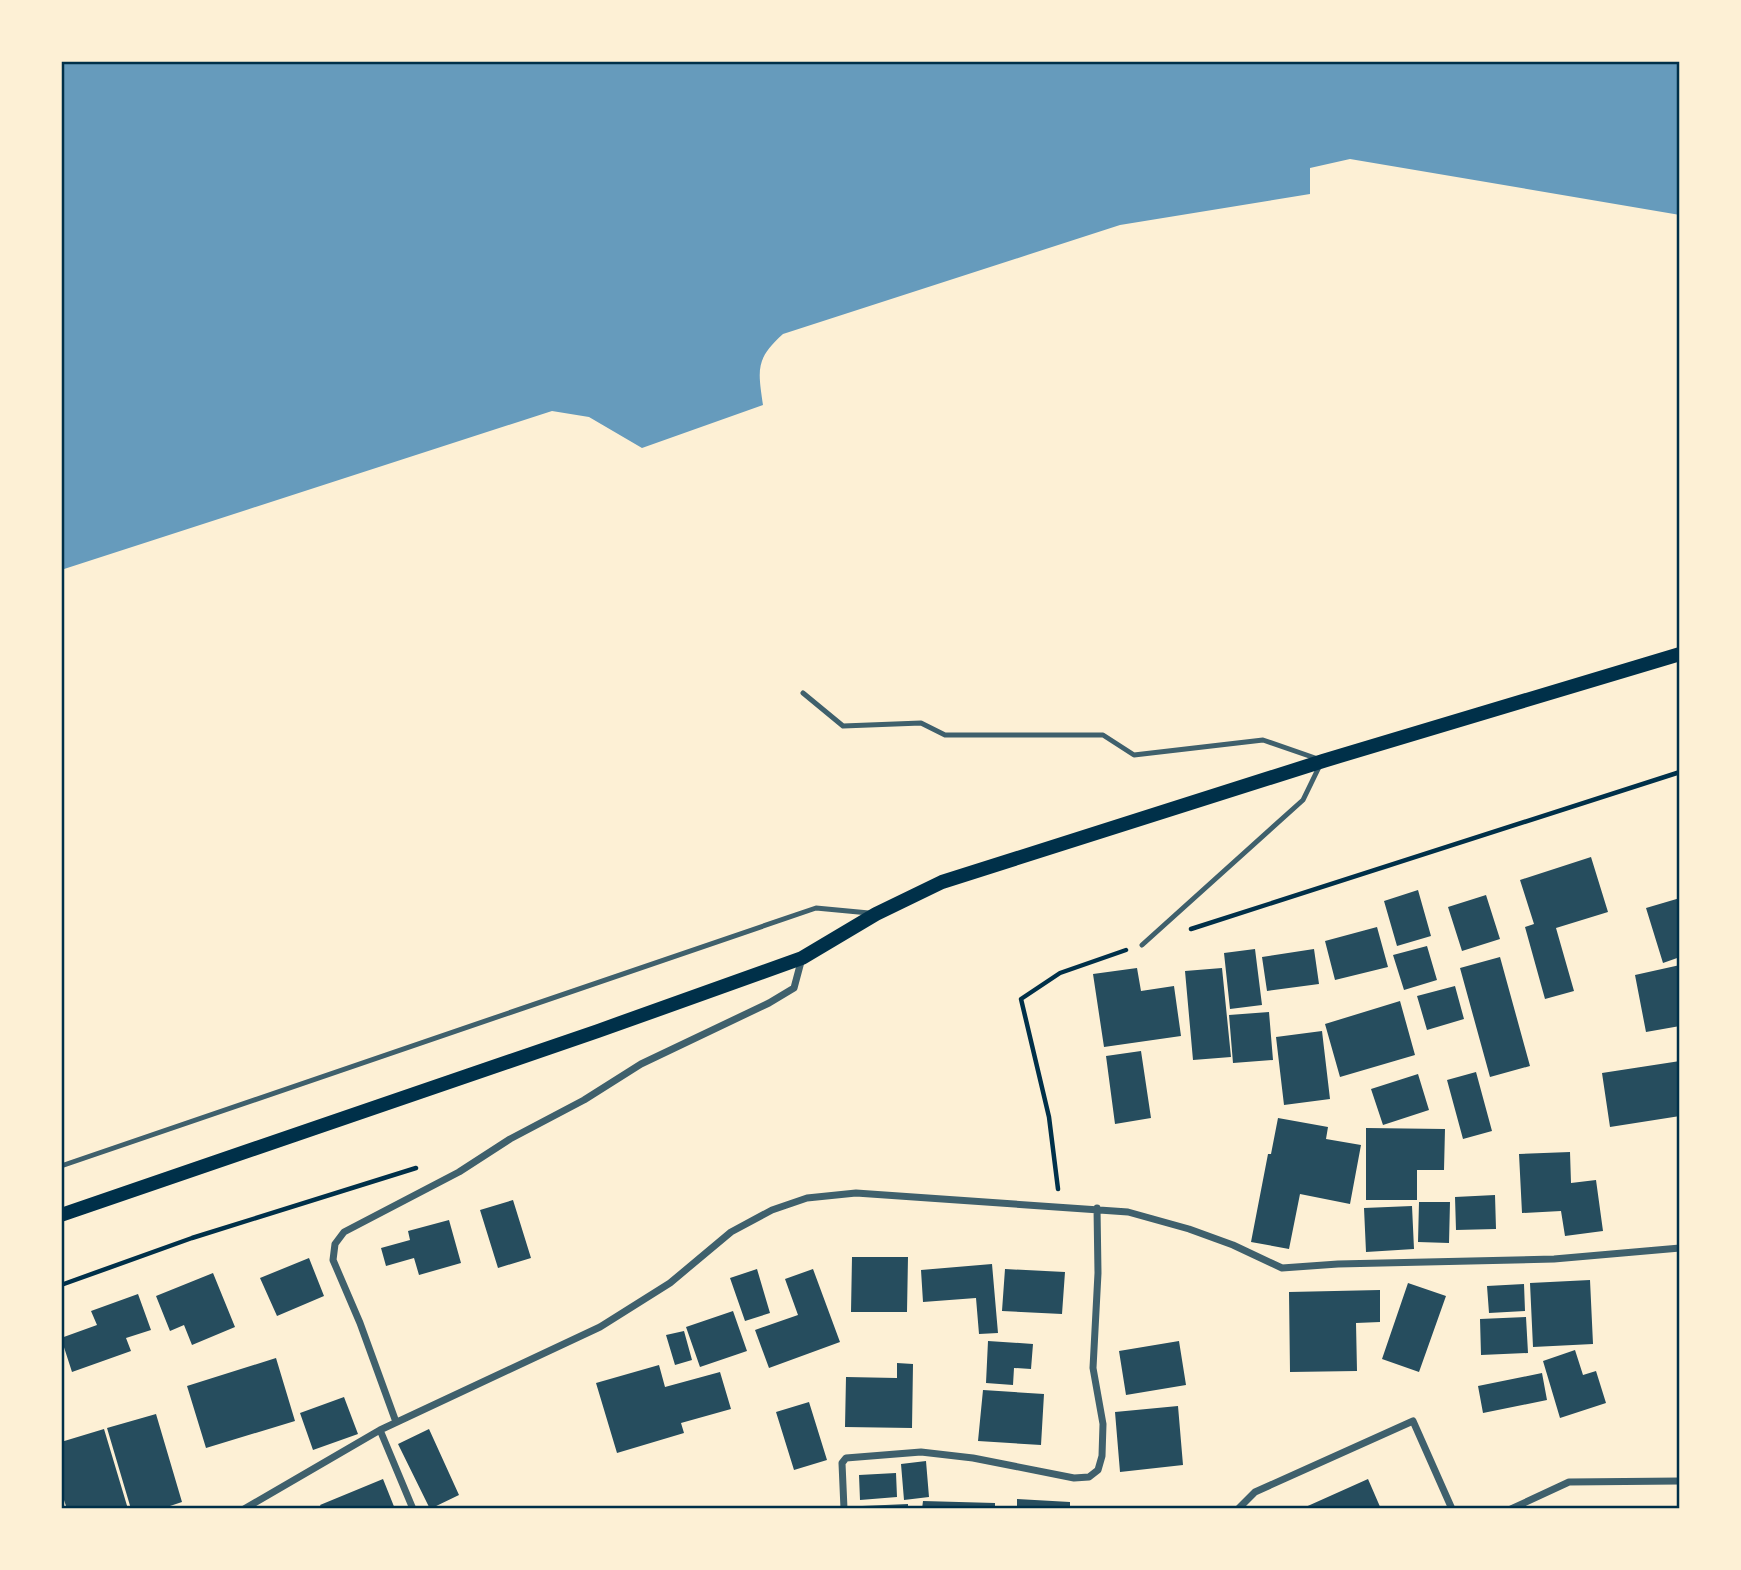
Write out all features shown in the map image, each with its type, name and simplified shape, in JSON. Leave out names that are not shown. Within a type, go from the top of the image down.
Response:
[{"type":"main road","points":[[61,1215],[598,1031],[802,958],[876,914],[942,882],[1323,761],[1680,654]]},
{"type":"street","points":[[396,1422],[360,1323],[333,1260],[335,1244],[344,1232],[459,1172],[510,1139],[584,1100],[641,1064],[769,1003],[794,988],[802,958]]},
{"type":"street","points":[[244,1509],[380,1430],[600,1327],[670,1283],[731,1232],[772,1210],[807,1198],[856,1193],[1128,1212],[1233,1245],[1282,1268],[1338,1264],[1554,1259],[1680,1248]]},
{"type":"street","points":[[844,1509],[842,1463],[846,1458],[921,1452],[974,1458],[1073,1478],[1089,1477],[1098,1470],[1102,1456],[1103,1424],[1093,1368],[1098,1273],[1097,1208]]},
{"type":"street","points":[[1238,1509],[1255,1492],[1413,1421],[1452,1509]]},
{"type":"street","points":[[380,1430],[413,1509]]},
{"type":"street","points":[[1511,1509],[1569,1482],[1680,1481]]},
{"type":"lane","points":[[803,693],[843,726],[921,723],[945,735],[1103,735],[1134,755],[1264,740],[1323,761],[1303,800],[1142,945]]},
{"type":"lane","points":[[61,1166],[816,908],[876,914]]},
{"type":"path","points":[[1060,1207],[1049,1117],[1021,999],[1060,973],[1680,772]]},
{"type":"path","points":[[61,1285],[192,1238],[417,1168]]},
{"type":"water","points":[[61,61],[1680,61],[1680,215],[1350,159],[1310,168],[1310,194],[1120,225],[783,334],[763,358],[760,383],[763,405],[642,448],[589,417],[552,411],[61,570]]},
{"type":"building","points":[[1591,857],[1608,912],[1556,928],[1574,991],[1545,999],[1525,927],[1534,924],[1520,880]]},
{"type":"building","points":[[1418,890],[1431,936],[1397,946],[1384,901]]},
{"type":"building","points":[[1486,895],[1500,939],[1462,951],[1448,907]]},
{"type":"building","points":[[1680,898],[1680,957],[1663,963],[1646,908]]},
{"type":"building","points":[[1377,927],[1388,967],[1335,980],[1325,941]]},
{"type":"building","points":[[1427,946],[1437,980],[1404,990],[1393,955]]},
{"type":"building","points":[[1255,949],[1262,1005],[1230,1009],[1224,953]]},
{"type":"building","points":[[1314,949],[1319,984],[1267,991],[1262,957]]},
{"type":"building","points":[[1500,957],[1530,1066],[1490,1077],[1460,968]]},
{"type":"building","points":[[1680,965],[1680,1026],[1646,1032],[1635,975]]},
{"type":"building","points":[[1137,968],[1141,991],[1174,986],[1181,1036],[1104,1047],[1093,974]]},
{"type":"building","points":[[1222,968],[1231,1057],[1193,1060],[1185,971]]},
{"type":"building","points":[[1455,986],[1464,1019],[1427,1030],[1417,996]]},
{"type":"building","points":[[1400,1001],[1415,1055],[1340,1077],[1325,1024]]},
{"type":"building","points":[[1269,1012],[1273,1060],[1233,1063],[1229,1015]]},
{"type":"building","points":[[1322,1031],[1330,1099],[1284,1105],[1276,1037]]},
{"type":"building","points":[[1141,1051],[1151,1118],[1115,1124],[1106,1056]]},
{"type":"building","points":[[1680,1061],[1680,1116],[1610,1127],[1602,1073]]},
{"type":"building","points":[[1476,1072],[1492,1131],[1463,1139],[1447,1080]]},
{"type":"building","points":[[1418,1074],[1429,1110],[1383,1125],[1371,1089]]},
{"type":"building","points":[[1278,1118],[1328,1127],[1326,1139],[1361,1145],[1350,1204],[1300,1194],[1289,1249],[1251,1242],[1268,1154],[1271,1154]]},
{"type":"building","points":[[1366,1128],[1445,1129],[1444,1170],[1417,1170],[1417,1200],[1366,1200]]},
{"type":"building","points":[[1570,1152],[1571,1183],[1596,1180],[1603,1231],[1565,1236],[1561,1211],[1522,1213],[1519,1154]]},
{"type":"building","points":[[1495,1195],[1496,1229],[1456,1230],[1455,1197]]},
{"type":"building","points":[[513,1200],[531,1258],[498,1268],[480,1210]]},
{"type":"building","points":[[1419,1202],[1450,1202],[1449,1243],[1418,1242]]},
{"type":"building","points":[[1412,1206],[1414,1249],[1366,1252],[1364,1208]]},
{"type":"building","points":[[449,1220],[461,1263],[419,1275],[414,1258],[386,1266],[381,1248],[410,1240],[408,1231]]},
{"type":"building","points":[[852,1257],[908,1257],[907,1312],[851,1312]]},
{"type":"building","points":[[309,1258],[324,1296],[277,1316],[260,1278]]},
{"type":"building","points":[[992,1264],[998,1333],[979,1334],[976,1298],[923,1302],[921,1270]]},
{"type":"building","points":[[757,1269],[770,1313],[745,1321],[730,1278]]},
{"type":"building","points":[[813,1269],[840,1342],[769,1368],[755,1330],[798,1315],[785,1279]]},
{"type":"building","points":[[1005,1269],[1065,1272],[1062,1314],[1002,1311]]},
{"type":"building","points":[[213,1273],[235,1327],[192,1345],[184,1325],[170,1331],[156,1296]]},
{"type":"building","points":[[1590,1280],[1593,1344],[1533,1347],[1530,1283]]},
{"type":"building","points":[[1408,1283],[1446,1296],[1419,1372],[1382,1359]]},
{"type":"building","points":[[1524,1284],[1525,1311],[1489,1313],[1487,1286]]},
{"type":"building","points":[[1380,1290],[1380,1322],[1356,1323],[1357,1371],[1290,1372],[1289,1292]]},
{"type":"building","points":[[138,1294],[151,1330],[126,1338],[131,1351],[72,1372],[61,1338],[97,1325],[91,1311]]},
{"type":"building","points":[[733,1311],[747,1351],[700,1367],[686,1327]]},
{"type":"building","points":[[1526,1317],[1528,1353],[1481,1355],[1480,1319]]},
{"type":"building","points":[[684,1331],[692,1360],[675,1365],[666,1335]]},
{"type":"building","points":[[988,1341],[1033,1344],[1031,1369],[1014,1368],[1013,1385],[986,1383]]},
{"type":"building","points":[[1179,1341],[1186,1385],[1126,1395],[1119,1351]]},
{"type":"building","points":[[1575,1350],[1583,1375],[1596,1371],[1606,1403],[1560,1418],[1543,1361]]},
{"type":"building","points":[[276,1358],[295,1421],[206,1448],[187,1386]]},
{"type":"building","points":[[897,1363],[913,1364],[912,1428],[845,1427],[846,1377],[897,1378]]},
{"type":"building","points":[[659,1365],[665,1387],[720,1372],[731,1409],[681,1423],[684,1433],[617,1453],[596,1383]]},
{"type":"building","points":[[1542,1373],[1547,1400],[1483,1413],[1478,1386]]},
{"type":"building","points":[[983,1390],[1044,1394],[1041,1445],[978,1441]]},
{"type":"building","points":[[344,1397],[358,1434],[313,1450],[300,1413]]},
{"type":"building","points":[[809,1402],[827,1460],[794,1470],[776,1412]]},
{"type":"building","points":[[1178,1406],[1183,1465],[1120,1472],[1115,1412]]},
{"type":"building","points":[[156,1414],[182,1502],[161,1509],[131,1509],[107,1428]]},
{"type":"building","points":[[104,1429],[128,1509],[67,1509],[61,1491],[61,1442]]},
{"type":"building","points":[[429,1429],[459,1495],[430,1509],[398,1444]]},
{"type":"building","points":[[926,1461],[929,1497],[904,1500],[901,1464]]},
{"type":"building","points":[[896,1473],[897,1497],[860,1500],[859,1475]]},
{"type":"building","points":[[383,1479],[395,1509],[322,1509],[320,1505]]},
{"type":"building","points":[[1368,1479],[1381,1509],[1301,1509]]},
{"type":"building","points":[[1017,1499],[1070,1502],[1070,1509],[1017,1509]]},
{"type":"building","points":[[923,1501],[995,1503],[995,1509],[922,1509]]},
{"type":"building","points":[[908,1504],[908,1509],[862,1509],[862,1506]]}]
